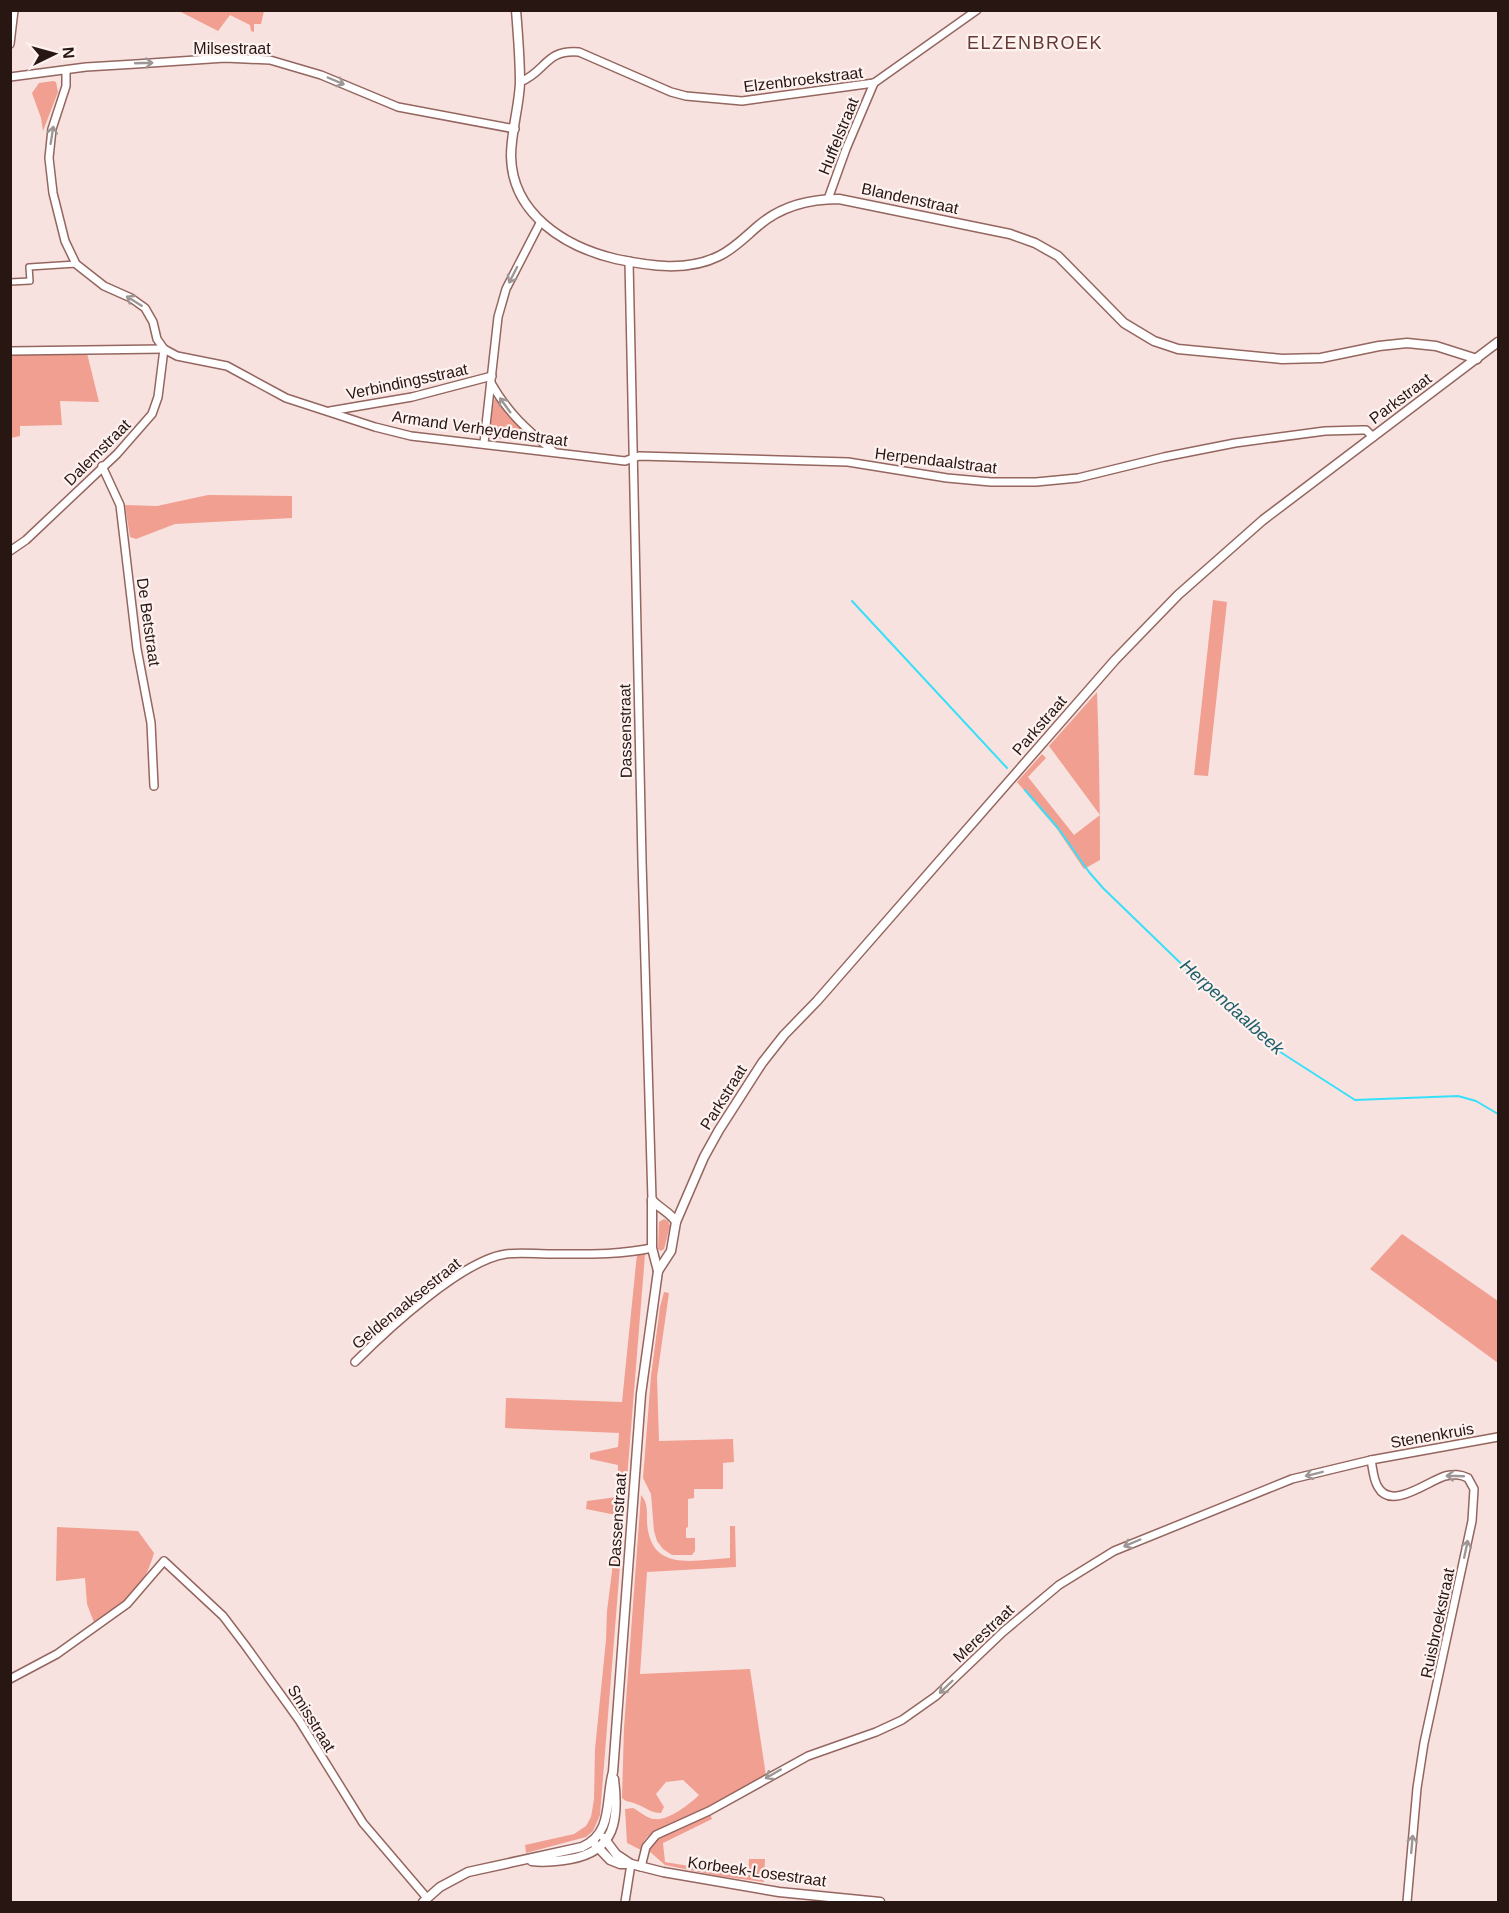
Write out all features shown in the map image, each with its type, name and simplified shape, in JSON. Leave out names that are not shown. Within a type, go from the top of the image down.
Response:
[{"type":"street","points":[[10,44],[14,10]]},
{"type":"street","name":"Blandenstraat","points":[[516,10],[520,82],[511,153],[515,181],[540,223],[563,239],[601,255],[665,266],[701,263],[725,253],[781,210],[804,202],[828,199],[850,201],[1010,234],[1035,243],[1065,262],[1124,323],[1154,341],[1178,349],[1282,359],[1321,357],[1407,343],[1436,346],[1477,359]]},
{"type":"street","name":"Elzenbroekstraat","points":[[520,82],[531,76],[553,56],[566,51],[579,52],[671,92],[686,96],[742,101],[874,83],[977,10]]},
{"type":"street","name":"Milsestraat","points":[[10,77],[86,68],[225,58],[270,60],[321,75],[398,107],[515,129]]},
{"type":"street","points":[[66,71],[66,86],[52,129],[49,158],[53,193],[65,241],[76,264],[104,286],[131,298],[145,308],[164,349]]},
{"type":"street","name":"Huffelstraat","points":[[828,199],[874,83]]},
{"type":"street","name":"Verbindingsstraat","points":[[484,443],[498,317],[506,289],[540,223]]},
{"type":"street","name":"Dassenstraat","points":[[596,1845],[606,1841],[612,1831],[616,1814],[613,1772],[641,1394],[658,1271],[652,1250],[629,261]]},
{"type":"street","points":[[10,282],[30,281],[29,267],[76,264]]},
{"type":"street","name":"Parkstraat","points":[[667,1257],[676,1222],[704,1157],[762,1063],[1115,660],[1178,594],[1230,546],[1498,342]]},
{"type":"street","points":[[10,351],[164,349]]},
{"type":"street","name":"Armand Verheydenstraat","points":[[164,349],[177,356],[227,366],[286,398],[375,427],[411,436],[625,461],[632,459]]},
{"type":"street","name":"Dalemstraat","points":[[10,551],[26,540],[117,454],[152,414],[158,397],[164,349]]},
{"type":"street","name":"Verbindingsstraat","points":[[328,411],[412,397],[492,379]]},
{"type":"street","name":"Verbindingsstraat","points":[[492,379],[515,418],[554,452]]},
{"type":"street","name":"Herpendaalstraat","points":[[632,459],[639,456],[848,462],[947,478],[990,482],[1036,482],[1078,478],[1203,449],[1299,434],[1362,430],[1373,437]]},
{"type":"street","name":"De Betstraat","points":[[102,466],[120,505],[137,649],[152,723],[154,786]]},
{"type":"street","points":[[652,1200],[676,1222]]},
{"type":"street","points":[[653,1219],[684,1204]]},
{"type":"street","points":[[652,1250],[660,1258],[667,1257]]},
{"type":"street","name":"Geldenaaksestraat","points":[[355,1362],[459,1273],[490,1258],[510,1254],[617,1253],[652,1250]]},
{"type":"street","name":"Dassenstraat","points":[[658,1271],[667,1257]]},
{"type":"street","name":"Stenenkruis","points":[[1371,1460],[1498,1437]]},
{"type":"street","name":"Merestraat","points":[[641,1867],[646,1847],[656,1834],[709,1811],[808,1756],[876,1732],[902,1720],[936,1696],[1029,1609],[1059,1585],[1114,1551],[1292,1479],[1371,1460]]},
{"type":"street","name":"Ruisbroekstraat","points":[[1371,1460],[1375,1482],[1379,1490],[1386,1495],[1395,1497],[1406,1494],[1445,1476],[1458,1474],[1468,1478],[1474,1489],[1473,1521],[1424,1743],[1407,1902]]},
{"type":"street","name":"Smisstraat","points":[[10,1679],[57,1654],[127,1604],[164,1561],[223,1616],[299,1720],[363,1823],[425,1900]]},
{"type":"street","name":"Dassenstraat","points":[[600,1833],[607,1813],[613,1772]]},
{"type":"street","points":[[425,1900],[453,1879],[468,1872],[596,1845],[600,1833]]},
{"type":"street","name":"Korbeek-Losestraat","points":[[600,1833],[616,1854],[630,1864]]},
{"type":"street","name":"Korbeek-Losestraat","points":[[596,1845],[610,1860],[620,1864],[779,1892],[880,1902]]},
{"type":"street","points":[[625,1902],[630,1864]]},
{"type":"shaded area","points":[[179,11],[264,11],[261,24],[254,24],[254,32],[251,31],[250,25],[230,15],[218,31]]},
{"type":"shaded area","points":[[56,82],[58,92],[43,131],[32,93],[39,83]]},
{"type":"shaded area","points":[[86,349],[99,402],[60,401],[62,425],[20,426],[20,436],[11,438],[10,354]]},
{"type":"shaded area","points":[[496,398],[517,424],[535,440],[534,443],[493,436],[490,429]]},
{"type":"shaded area","points":[[208,495],[292,496],[292,518],[175,524],[136,539],[130,537],[125,505],[157,506]]},
{"type":"shaded area","points":[[1213,600],[1227,602],[1208,776],[1194,775]]},
{"type":"shaded area","points":[[1097,692],[1099,755],[1100,815],[1049,746]]},
{"type":"shaded area","points":[[1042,754],[1046,758],[1028,777],[1074,835],[1100,815],[1100,860],[1084,869],[1057,829],[1017,782]]},
{"type":"shaded area","points":[[664,1219],[670,1226],[664,1249],[661,1251],[658,1249],[659,1222]]},
{"type":"shaded area","points":[[1402,1234],[1498,1301],[1498,1363],[1370,1269]]},
{"type":"shaded area","points":[[637,1254],[645,1254],[600,1815],[593,1831],[586,1837],[526,1853],[525,1845],[574,1834],[586,1826],[591,1817],[616,1515],[586,1509],[587,1501],[617,1497],[618,1465],[590,1459],[590,1453],[618,1447],[619,1433],[505,1428],[506,1398],[622,1402]]},
{"type":"shaded area","points":[[664,1292],[669,1293],[657,1377],[659,1441],[733,1439],[734,1462],[723,1463],[723,1489],[694,1489],[694,1498],[688,1499],[686,1538],[695,1538],[695,1551],[692,1555],[672,1555],[657,1541],[651,1494],[643,1478],[651,1376]]},
{"type":"shaded area","points":[[641,1495],[646,1504],[650,1538],[656,1549],[665,1556],[689,1561],[730,1558],[730,1526],[735,1526],[736,1567],[647,1572],[640,1674],[750,1669],[766,1776],[708,1809],[648,1836],[641,1850],[627,1843],[625,1809],[633,1808],[649,1818],[660,1819],[678,1811],[699,1795],[683,1780],[666,1782],[656,1794],[664,1807],[661,1813],[622,1798],[624,1728]]},
{"type":"shaded area","points":[[57,1527],[138,1531],[154,1553],[150,1566],[132,1595],[95,1625],[87,1604],[85,1578],[56,1581]]},
{"type":"shaded area","points":[[710,1814],[712,1819],[663,1843],[665,1862],[748,1876],[749,1859],[765,1859],[764,1882],[665,1865],[649,1851],[653,1841],[658,1837]]},
{"type":"waterway","name":"Herpendaalbeek","points":[[852,601],[1007,768]]},
{"type":"waterway","name":"Herpendaalbeek","points":[[1025,790],[1058,828],[1103,888],[1231,1012],[1245,1021],[1274,1048],[1355,1100],[1458,1096],[1476,1101],[1498,1114]]},
{"type":"district","name":"ELZENBROEK","points":[[1035,43]]}]
